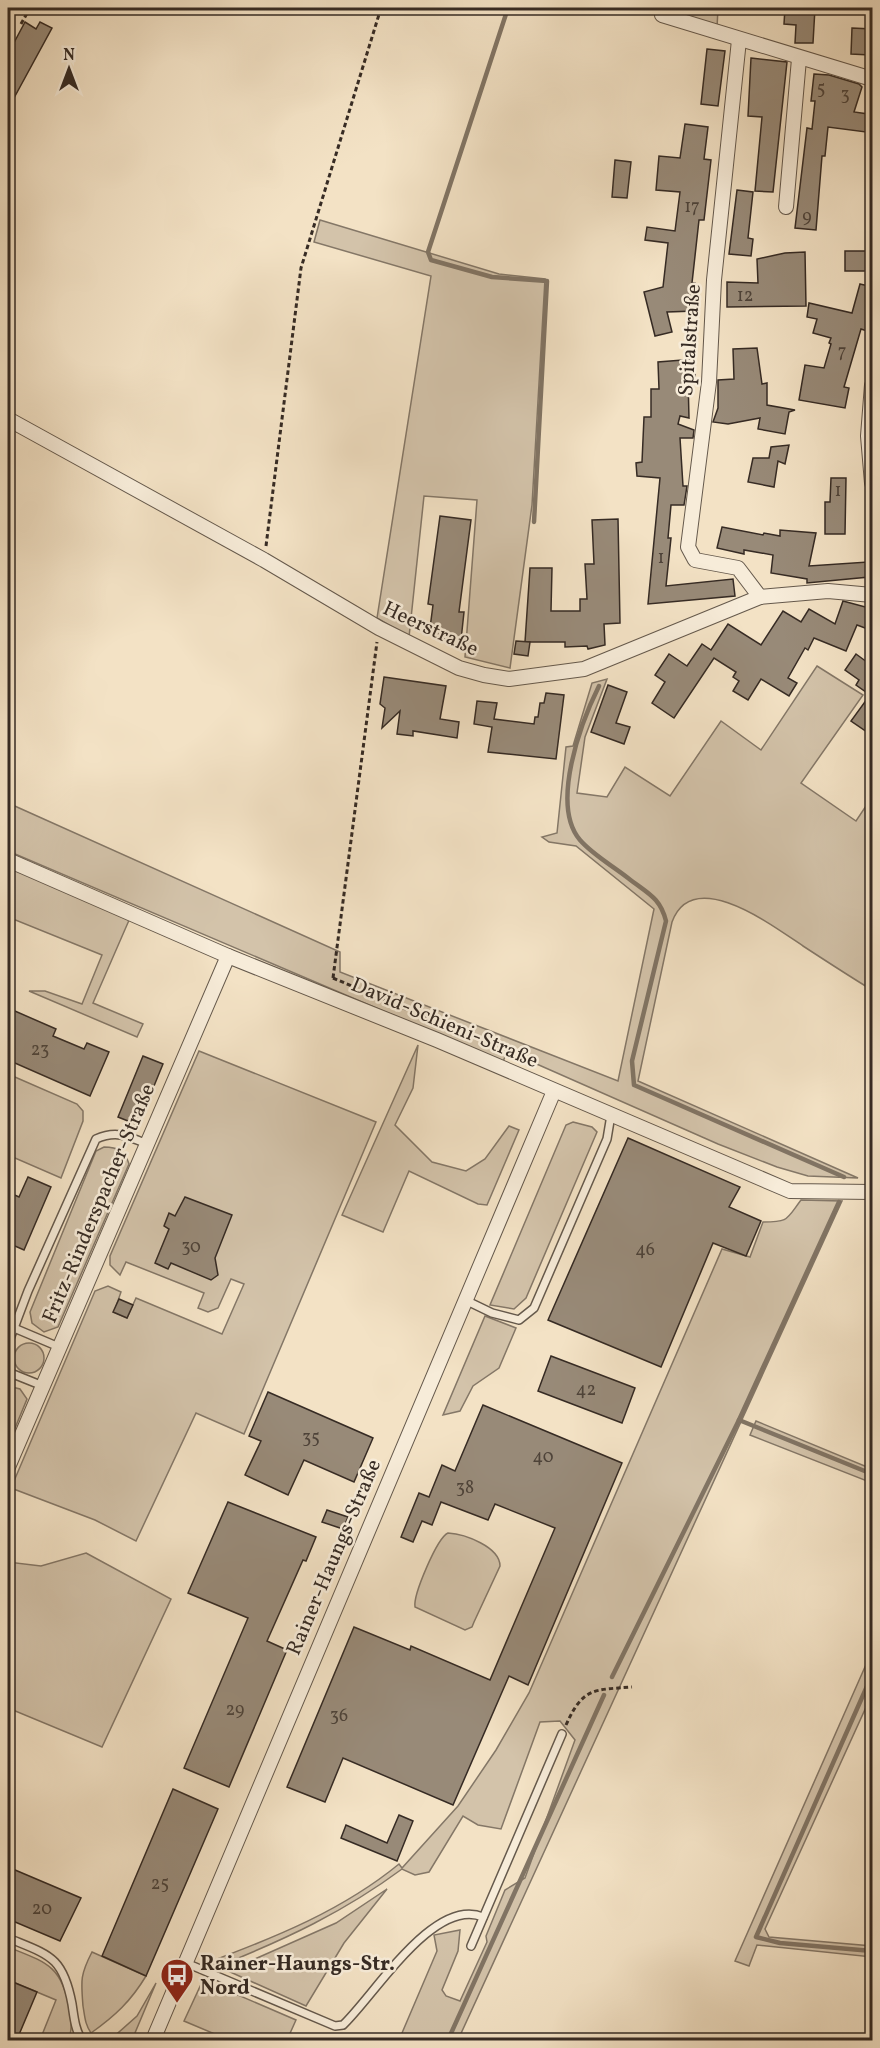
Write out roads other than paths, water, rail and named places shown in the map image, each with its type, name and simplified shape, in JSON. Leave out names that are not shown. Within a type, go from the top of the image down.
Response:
[{"type":"street","points":[[662,15],[873,79]]},
{"type":"street","name":"Spitalstraße","points":[[739,40],[714,280],[709,382],[688,547],[695,561],[738,568],[760,597]]},
{"type":"street","points":[[786,207],[799,58]]},
{"type":"street","points":[[873,385],[868,436],[873,483]]},
{"type":"street","name":"Heerstraße","points":[[8,419],[264,560],[379,628],[459,668],[484,675],[509,679],[548,676],[584,669],[760,597],[828,591],[873,594]]},
{"type":"street","name":"David-Schieni-Straße","points":[[8,860],[228,956],[790,1191],[873,1192]]},
{"type":"street","name":"Fritz-Rinderspacher-Straße","points":[[8,1467],[228,956]]},
{"type":"street","name":"Rainer-Haungs-Straße","points":[[153,2040],[554,1091]]},
{"type":"lane","points":[[465,1300],[492,1313],[519,1320],[534,1308],[607,1139],[611,1115]]},
{"type":"lane","points":[[8,1344],[96,1139],[109,1133],[123,1134],[147,1144]]},
{"type":"lane","points":[[14,1328],[59,1347]]},
{"type":"lane","points":[[8,1372],[43,1386]]},
{"type":"lane","points":[[471,1946],[562,1734]]},
{"type":"lane","points":[[185,1963],[335,2026],[343,2025],[422,1935],[447,1920],[472,1912],[483,1917]]},
{"type":"lane","points":[[8,1938],[49,1955],[59,1967],[68,1984],[75,2024],[82,2040]]},
{"type":"waterway","points":[[508,8],[428,252],[431,260],[492,277],[547,281],[534,522]]},
{"type":"waterway","points":[[599,686],[584,720],[571,763],[568,785],[571,825],[580,840],[591,851],[652,896],[660,906],[666,921],[632,1061],[634,1085],[844,1177]]},
{"type":"waterway","points":[[839,1202],[739,1420],[872,1474]]},
{"type":"waterway","points":[[612,1677],[739,1420]]},
{"type":"waterway","points":[[872,1675],[756,1937],[780,1943],[872,1951]]},
{"type":"waterway","points":[[448,2040],[604,1695]]},
{"type":"place","name":"Rainer-Haungs-Str. Nord","points":[[177,2004]]}]
